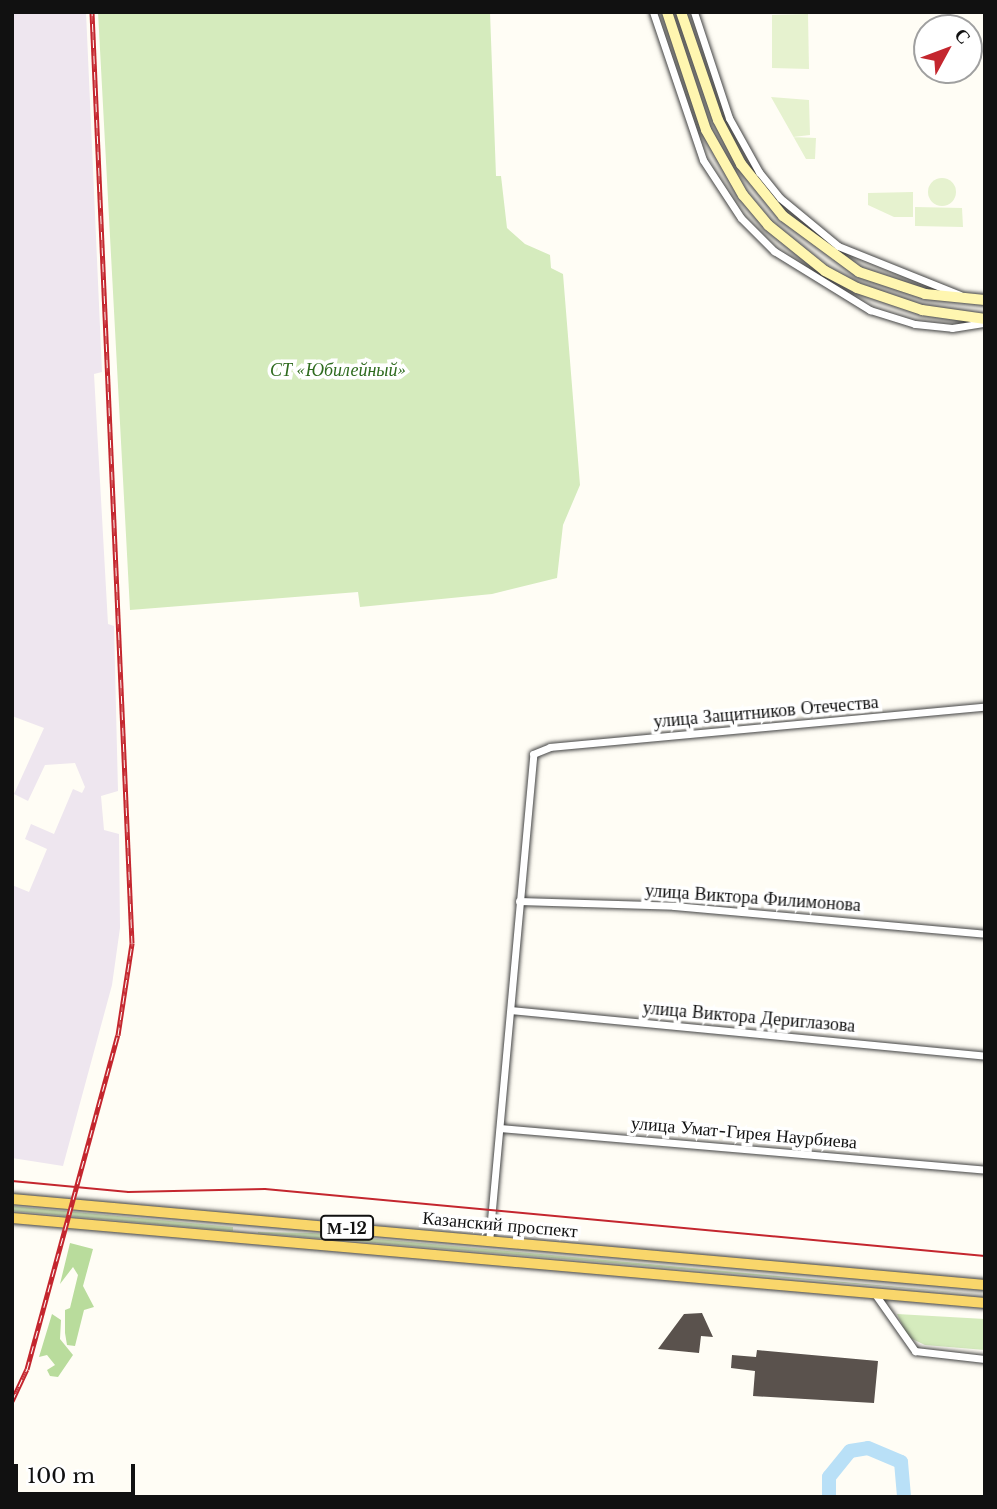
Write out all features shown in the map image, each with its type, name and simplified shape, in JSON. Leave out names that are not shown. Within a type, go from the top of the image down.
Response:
[{"type":"main road","points":[[667,12],[706,130],[743,195],[768,225],[825,271],[857,288],[922,310],[985,321]]},
{"type":"main road","points":[[681,12],[718,120],[741,164],[782,216],[859,272],[925,294],[985,300]]},
{"type":"main road","name":"Казанский проспект","points":[[12,1199],[985,1285]]},
{"type":"main road","name":"Казанский проспект","points":[[12,1218],[985,1303]]},
{"type":"main road","points":[[262,1241],[256,1231],[270,1221]]},
{"type":"street","points":[[653,12],[703,160],[741,218],[774,251],[870,310],[940,327],[985,321]]},
{"type":"street","points":[[694,12],[729,118],[759,173],[780,198],[838,246],[973,300]]},
{"type":"street","name":"улица Защитников Отечества","points":[[519,901],[530,760],[550,747],[985,707]]},
{"type":"street","points":[[489,1242],[519,901]]},
{"type":"street","name":"улица Виктора Филимонова","points":[[519,901],[674,906],[985,934]]},
{"type":"street","name":"улица Виктора Дериглазова","points":[[511,1010],[985,1056]]},
{"type":"street","name":"улица Умат-Гирея Наурбиева","points":[[500,1128],[985,1170]]},
{"type":"street","points":[[875,1294],[915,1351],[985,1359]]},
{"type":"shaded area","points":[[12,12],[86,12],[102,372],[94,374],[108,624],[114,626],[118,791],[101,796],[104,830],[119,834],[120,928],[112,985],[63,1166],[12,1158],[12,885],[29,892],[47,849],[25,839],[31,824],[54,834],[73,789],[82,793],[85,787],[75,763],[45,765],[28,801],[14,794],[44,728],[12,716]]},
{"type":"green space","name":"СТ «Юбилейный»","points":[[98,12],[490,12],[496,176],[501,176],[507,228],[525,244],[550,255],[551,268],[563,274],[580,485],[563,525],[557,578],[492,594],[360,607],[358,592],[130,610]]},
{"type":"green space","points":[[808,14],[809,69],[772,68],[772,15]]},
{"type":"green space","points":[[771,97],[809,100],[810,135],[794,137]]},
{"type":"green space","points":[[794,137],[816,138],[815,159],[806,159]]},
{"type":"green space","points":[[942,178],[952,182],[956,192],[952,202],[942,206],[932,202],[928,192],[932,182]]},
{"type":"green space","points":[[913,192],[913,217],[894,217],[868,205],[868,193]]},
{"type":"green space","points":[[915,207],[962,208],[963,227],[915,226]]},
{"type":"green space","points":[[12,1206],[233,1227],[233,1231],[12,1211]]},
{"type":"green space","points":[[258,1233],[312,1233],[985,1295]]},
{"type":"green space","points":[[70,1243],[93,1249],[83,1286],[94,1307],[84,1310],[75,1346],[67,1345],[65,1333],[65,1310],[70,1308],[78,1275],[73,1267],[60,1284]]},
{"type":"green space","points":[[52,1314],[61,1320],[60,1339],[73,1355],[58,1377],[50,1376],[47,1370],[55,1365],[47,1355],[39,1357]]},
{"type":"green space","points":[[897,1314],[985,1319],[985,1350],[925,1345],[908,1337]]},
{"type":"building","points":[[702,1313],[713,1337],[701,1336],[699,1353],[658,1349],[684,1314]]},
{"type":"building","points":[[757,1350],[878,1361],[874,1403],[753,1396],[755,1371],[731,1368],[732,1355],[756,1357]]},
{"type":"waterway","points":[[829,1497],[829,1477],[850,1451],[868,1448],[901,1462],[904,1497]]},
{"type":"tram line","points":[[12,1181],[128,1192],[265,1189],[985,1256]]},
{"type":"railway","points":[[12,1401],[27,1369],[118,1035],[132,943],[92,12]]}]
